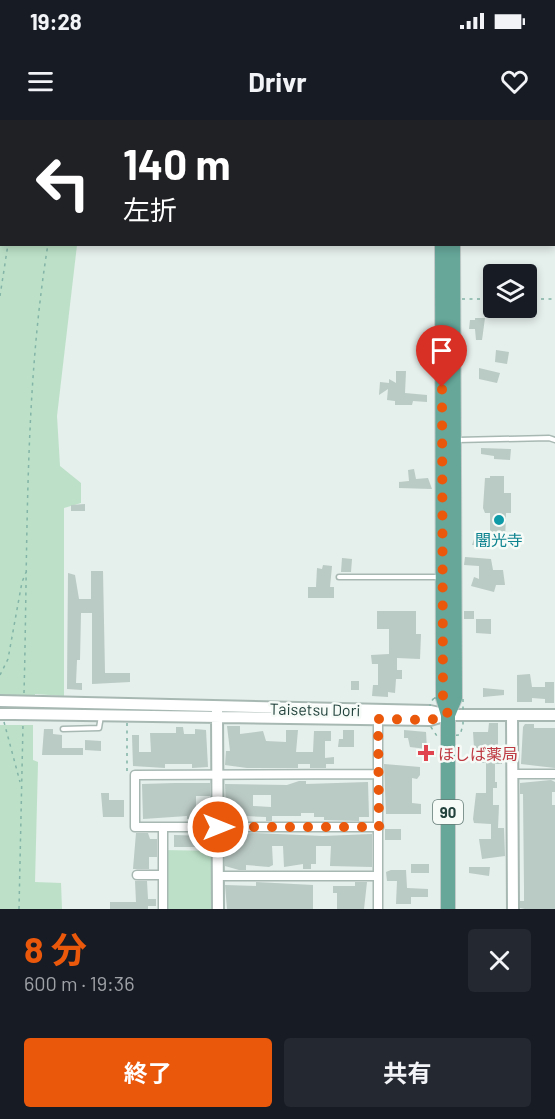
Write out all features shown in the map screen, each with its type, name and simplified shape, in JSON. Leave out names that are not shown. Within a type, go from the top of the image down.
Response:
[{"type":"main road","name":"90","points":[[442,246],[443,698],[448,715],[448,909]]},
{"type":"main road","name":"90","points":[[448,715],[455,698],[453,246]]},
{"type":"street","name":"Taisetsu Dori","points":[[0,701],[217,712]]},
{"type":"street","name":"Taisetsu Dori","points":[[10,715],[217,712],[378,714],[430,711],[448,715],[555,715]]},
{"type":"street","points":[[217,712],[218,909]]},
{"type":"street","points":[[378,714],[378,909]]},
{"type":"street","points":[[512,715],[513,909]]},
{"type":"street","points":[[378,774],[135,775],[135,827],[379,827]]},
{"type":"street","points":[[512,774],[555,774]]},
{"type":"street","points":[[163,827],[163,909]]},
{"type":"street","points":[[137,875],[162,875]]},
{"type":"street","points":[[218,876],[378,876]]},
{"type":"lane","points":[[453,440],[549,438],[555,440]]},
{"type":"lane","points":[[339,577],[442,577]]},
{"type":"lane","points":[[63,729],[99,728],[101,715]]},
{"type":"path","points":[[0,296],[8,246]]},
{"type":"path","points":[[20,701],[28,568],[30,420],[38,318],[48,246]]},
{"type":"path","points":[[453,298],[483,299]]},
{"type":"path","points":[[537,299],[555,299]]},
{"type":"path","points":[[0,675],[8,659],[22,582],[28,568]]},
{"type":"path","points":[[430,703],[434,698]]},
{"type":"path","points":[[10,715],[21,785],[19,909]]},
{"type":"path","points":[[10,715],[21,785]]},
{"type":"path","points":[[127,722],[128,775],[135,775]]},
{"type":"path","points":[[460,735],[463,725]]},
{"type":"path","points":[[431,727],[437,736]]},
{"type":"green space","points":[[0,246],[77,246],[57,416],[60,466],[81,483],[81,503],[64,508],[64,696],[35,694],[34,710],[0,710]]},
{"type":"green space","points":[[0,725],[33,725],[33,760],[38,762],[35,882],[61,883],[62,909],[0,909]]},
{"type":"green space","points":[[162,850],[217,851],[218,909],[163,909]]},
{"type":"building","points":[[475,318],[485,318],[482,340],[476,340],[475,329],[469,329],[470,320],[475,320]]},
{"type":"building","points":[[496,350],[509,352],[507,364],[495,362]]},
{"type":"building","points":[[479,368],[500,373],[497,383],[479,379]]},
{"type":"building","points":[[396,371],[406,371],[405,393],[427,395],[427,402],[413,401],[412,405],[395,405],[395,401],[387,400],[388,389],[379,395],[380,382],[389,383],[389,379],[396,383]]},
{"type":"building","points":[[481,448],[511,449],[510,460],[494,459],[494,456],[481,454]]},
{"type":"building","points":[[414,469],[416,479],[428,478],[432,489],[399,488],[399,482],[409,481],[408,470]]},
{"type":"building","name":"闇光寺","points":[[490,476],[504,476],[504,493],[511,493],[511,513],[506,513],[505,542],[502,542],[502,545],[472,545],[475,536],[490,536],[490,513],[485,513],[483,508],[485,478],[490,478]]},
{"type":"building","points":[[85,504],[85,511],[71,511],[71,505]]},
{"type":"building","points":[[465,557],[491,559],[493,570],[503,570],[505,585],[496,585],[494,592],[471,586],[474,577],[479,579],[479,566],[464,565]]},
{"type":"building","points":[[342,558],[352,559],[351,572],[341,572]]},
{"type":"building","points":[[323,565],[332,566],[330,587],[334,587],[334,598],[308,598],[308,587],[316,587],[317,568],[322,569]]},
{"type":"building","points":[[91,571],[103,571],[105,673],[130,673],[130,682],[92,684],[92,613],[81,613],[80,660],[77,660],[76,683],[82,683],[82,690],[67,689],[68,573],[75,575],[79,599],[91,599]]},
{"type":"building","points":[[377,611],[416,611],[416,634],[421,634],[420,659],[397,658],[397,670],[402,670],[402,679],[396,679],[395,693],[388,692],[388,697],[372,696],[373,685],[378,685],[378,664],[372,664],[371,655],[389,654],[389,629],[377,629]]},
{"type":"building","points":[[464,611],[474,611],[474,619],[464,619]]},
{"type":"building","points":[[476,619],[491,619],[491,634],[476,633]]},
{"type":"building","points":[[530,674],[532,687],[545,687],[545,682],[554,682],[554,703],[545,703],[545,699],[532,698],[532,702],[517,702],[517,675]]},
{"type":"building","points":[[351,681],[359,681],[359,690],[351,690]]},
{"type":"building","points":[[483,688],[504,690],[504,695],[483,697]]},
{"type":"building","points":[[489,723],[498,723],[498,750],[502,750],[502,764],[495,764],[497,788],[493,788],[493,805],[499,805],[498,828],[504,828],[505,856],[482,859],[479,839],[491,839],[491,824],[474,823],[473,819],[476,793],[486,793],[486,763],[475,763],[473,732],[488,732]]},
{"type":"building","points":[[525,724],[534,724],[534,728],[555,728],[555,768],[521,764]]},
{"type":"building","points":[[227,726],[240,726],[240,734],[263,731],[266,741],[286,742],[286,730],[298,730],[296,752],[313,752],[314,731],[331,731],[331,741],[325,741],[325,758],[334,757],[334,764],[326,764],[326,768],[310,768],[310,764],[298,764],[298,768],[247,768],[225,765],[226,751],[230,751]]},
{"type":"building","points":[[176,727],[183,727],[184,734],[195,734],[195,729],[206,730],[208,767],[192,768],[192,764],[165,764],[165,768],[133,766],[132,735],[139,735],[139,752],[151,752],[150,733],[176,733]]},
{"type":"building","points":[[44,729],[53,729],[53,734],[62,735],[62,748],[83,748],[83,755],[42,755]]},
{"type":"building","points":[[343,730],[354,730],[354,747],[338,747],[339,739],[343,739]]},
{"type":"building","points":[[404,730],[426,732],[427,749],[410,747],[408,738],[404,738]]},
{"type":"building","points":[[85,740],[101,741],[101,751],[85,750]]},
{"type":"building","points":[[422,750],[433,750],[433,757],[422,756]]},
{"type":"building","points":[[384,764],[420,767],[420,775],[417,779],[412,778],[412,803],[421,804],[421,814],[386,814]]},
{"type":"building","points":[[551,780],[555,782],[552,805],[555,805],[555,909],[520,908],[520,901],[524,901],[524,887],[523,794],[520,794],[520,783]]},
{"type":"building","points":[[299,781],[306,781],[306,784],[368,782],[369,817],[359,817],[359,821],[324,820],[324,817],[314,817],[314,813],[301,813],[301,816],[272,816],[272,821],[266,821],[266,817],[246,816],[246,820],[241,821],[241,818],[226,816],[225,784],[287,785]],"holes":[[[253,795],[271,795],[271,807],[253,806]]]},
{"type":"building","points":[[210,783],[210,796],[196,796],[196,812],[201,813],[201,819],[187,819],[187,816],[143,819],[142,784]]},
{"type":"building","points":[[101,793],[109,793],[109,800],[124,800],[124,817],[103,817]]},
{"type":"building","points":[[385,829],[401,829],[401,840],[385,840]]},
{"type":"building","points":[[136,833],[148,833],[150,839],[157,839],[157,857],[149,857],[149,869],[133,869]]},
{"type":"building","points":[[225,834],[243,837],[243,834],[323,836],[372,834],[372,867],[330,866],[331,846],[316,846],[316,864],[311,864],[311,869],[303,869],[303,864],[284,867],[283,846],[272,846],[273,865],[269,867],[246,865],[246,870],[239,870],[225,866]]},
{"type":"building","points":[[174,835],[210,836],[210,847],[174,847]]},
{"type":"building","points":[[411,864],[429,864],[429,873],[411,873]]},
{"type":"building","points":[[469,867],[490,867],[489,876],[469,873]]},
{"type":"building","points":[[406,870],[407,888],[428,889],[428,897],[411,897],[411,904],[396,904],[397,881],[387,881],[386,872]]},
{"type":"building","points":[[135,881],[147,881],[148,899],[156,899],[156,906],[148,906],[148,909],[110,909],[110,902],[136,902]]},
{"type":"building","points":[[256,882],[313,885],[313,909],[227,909],[225,885],[256,886]]},
{"type":"building","points":[[355,882],[367,882],[364,909],[337,909],[337,893],[333,893],[333,886],[355,886]]},
{"type":"place","name":"闇光寺","points":[[499,520]]},
{"type":"place","name":"ほしば薬局","points":[[426,753]]},
{"type":"route","points":[[218,827],[379,827],[378,719],[430,720],[448,715],[443,698],[442,387]]}]
